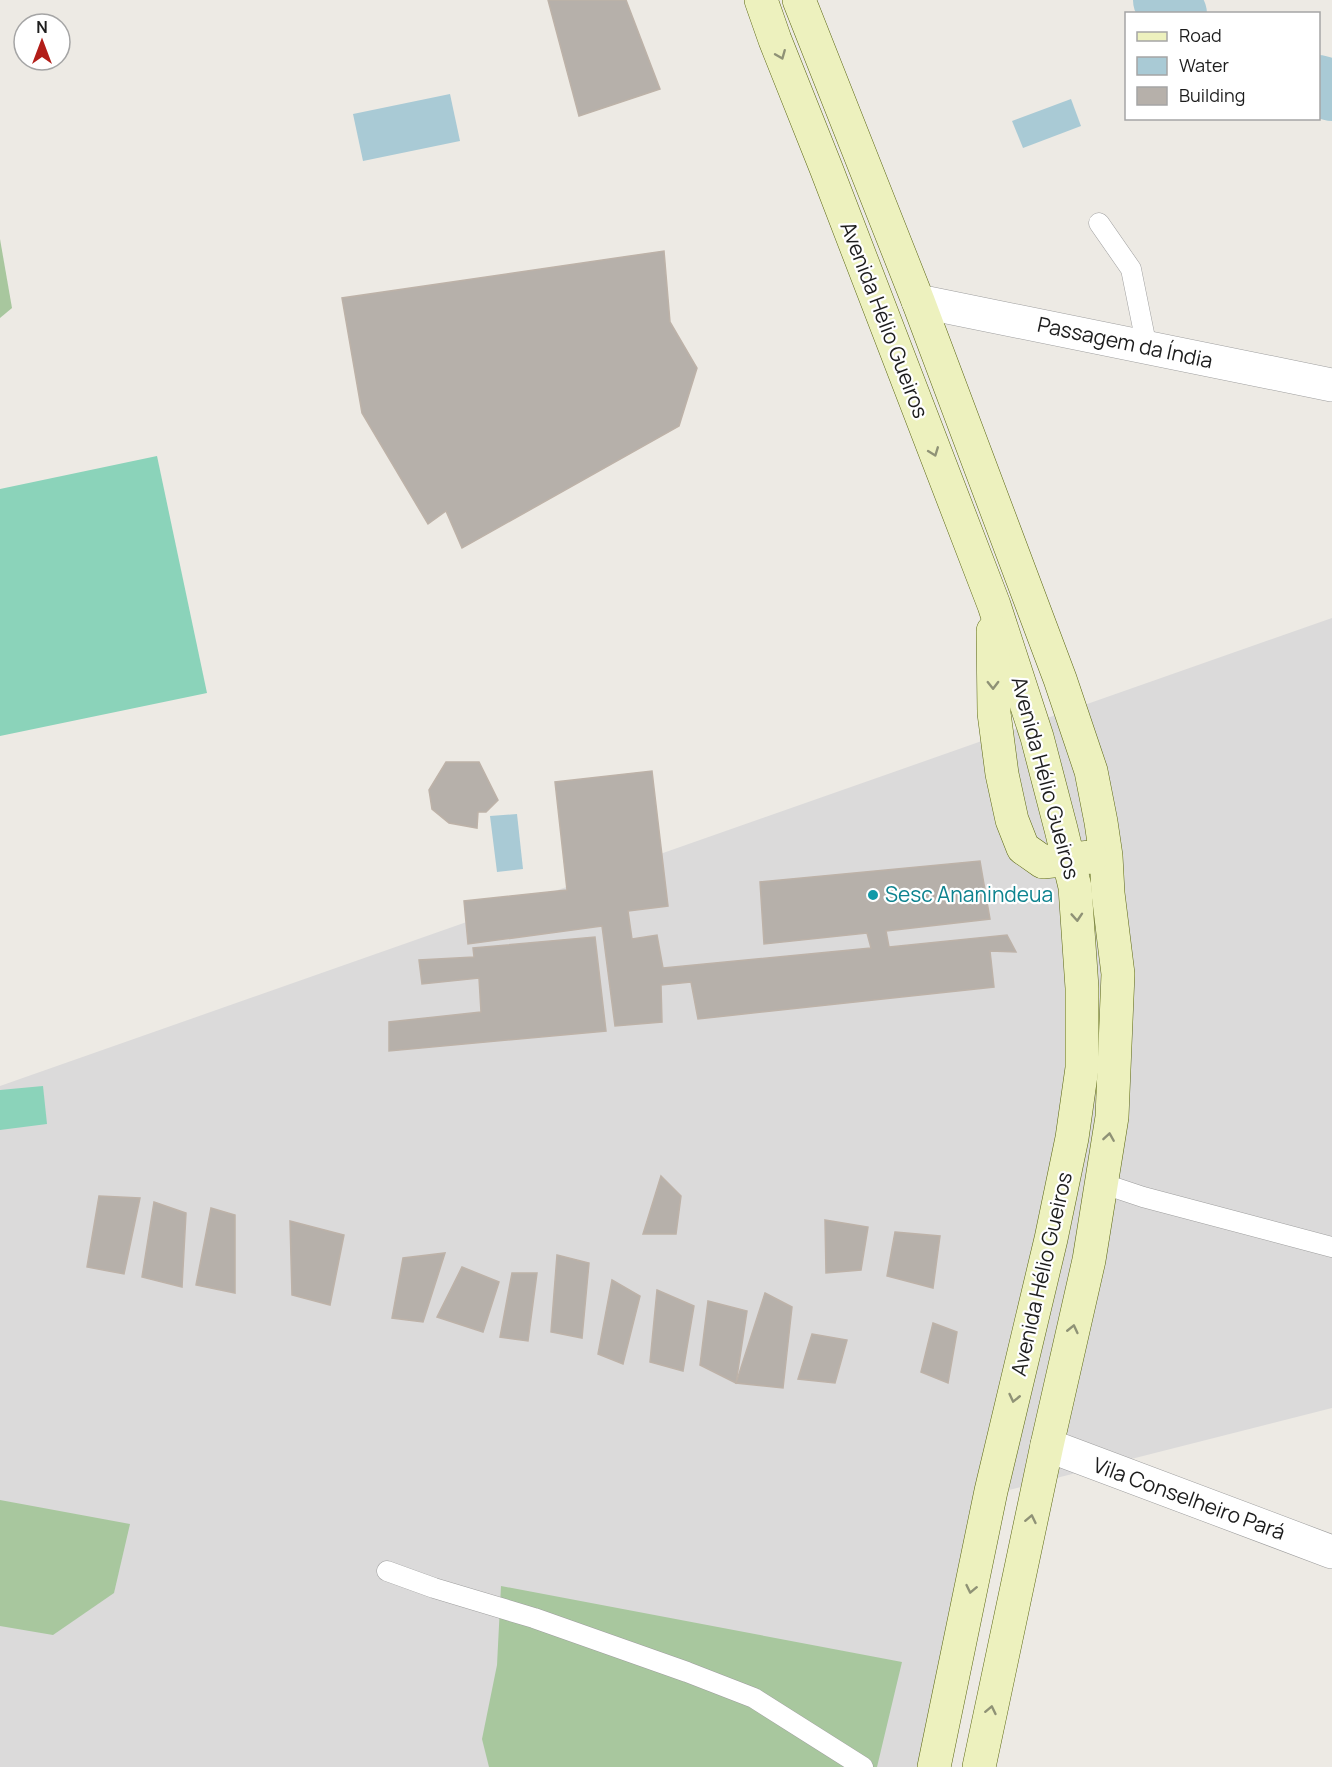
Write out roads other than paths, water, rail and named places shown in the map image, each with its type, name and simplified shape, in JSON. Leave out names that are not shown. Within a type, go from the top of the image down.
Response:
[{"type":"main road","name":"Avenida Hélio Gueiros","points":[[761,0],[994,605],[1037,737],[1075,888],[1082,988],[1082,1068],[1072,1138],[1051,1239],[991,1491],[933,1767]]},
{"type":"main road","name":"Avenida Hélio Gueiros","points":[[799,0],[918,301],[1060,679],[1091,771],[1106,856],[1118,974],[1112,1117],[1089,1260],[1047,1445],[979,1767]]},
{"type":"main road","points":[[994,605],[994,713],[1002,774],[1012,820],[1023,848],[1043,862],[1106,856]]},
{"type":"street","name":"Passagem da Índia","points":[[918,301],[1332,385]]},
{"type":"street","name":"Vila Conselheiro Pará","points":[[1047,1445],[1332,1552]]},
{"type":"lane","points":[[1099,223],[1131,269],[1147,348]]},
{"type":"lane","points":[[1101,1183],[1143,1197],[1332,1247]]},
{"type":"lane","points":[[387,1571],[434,1588],[534,1618],[754,1698],[863,1767]]},
{"type":"water","points":[[450,94],[460,141],[363,161],[353,114]]},
{"type":"water","points":[[1071,99],[1081,126],[1023,148],[1012,121]]},
{"type":"water","points":[[517,814],[523,869],[497,872],[490,816]]},
{"type":"waterway","points":[[1164,0],[1174,12]]},
{"type":"waterway","points":[[1320,87],[1332,90]]},
{"type":"place","name":"Sesc Ananindeua","points":[[873,895]]}]
